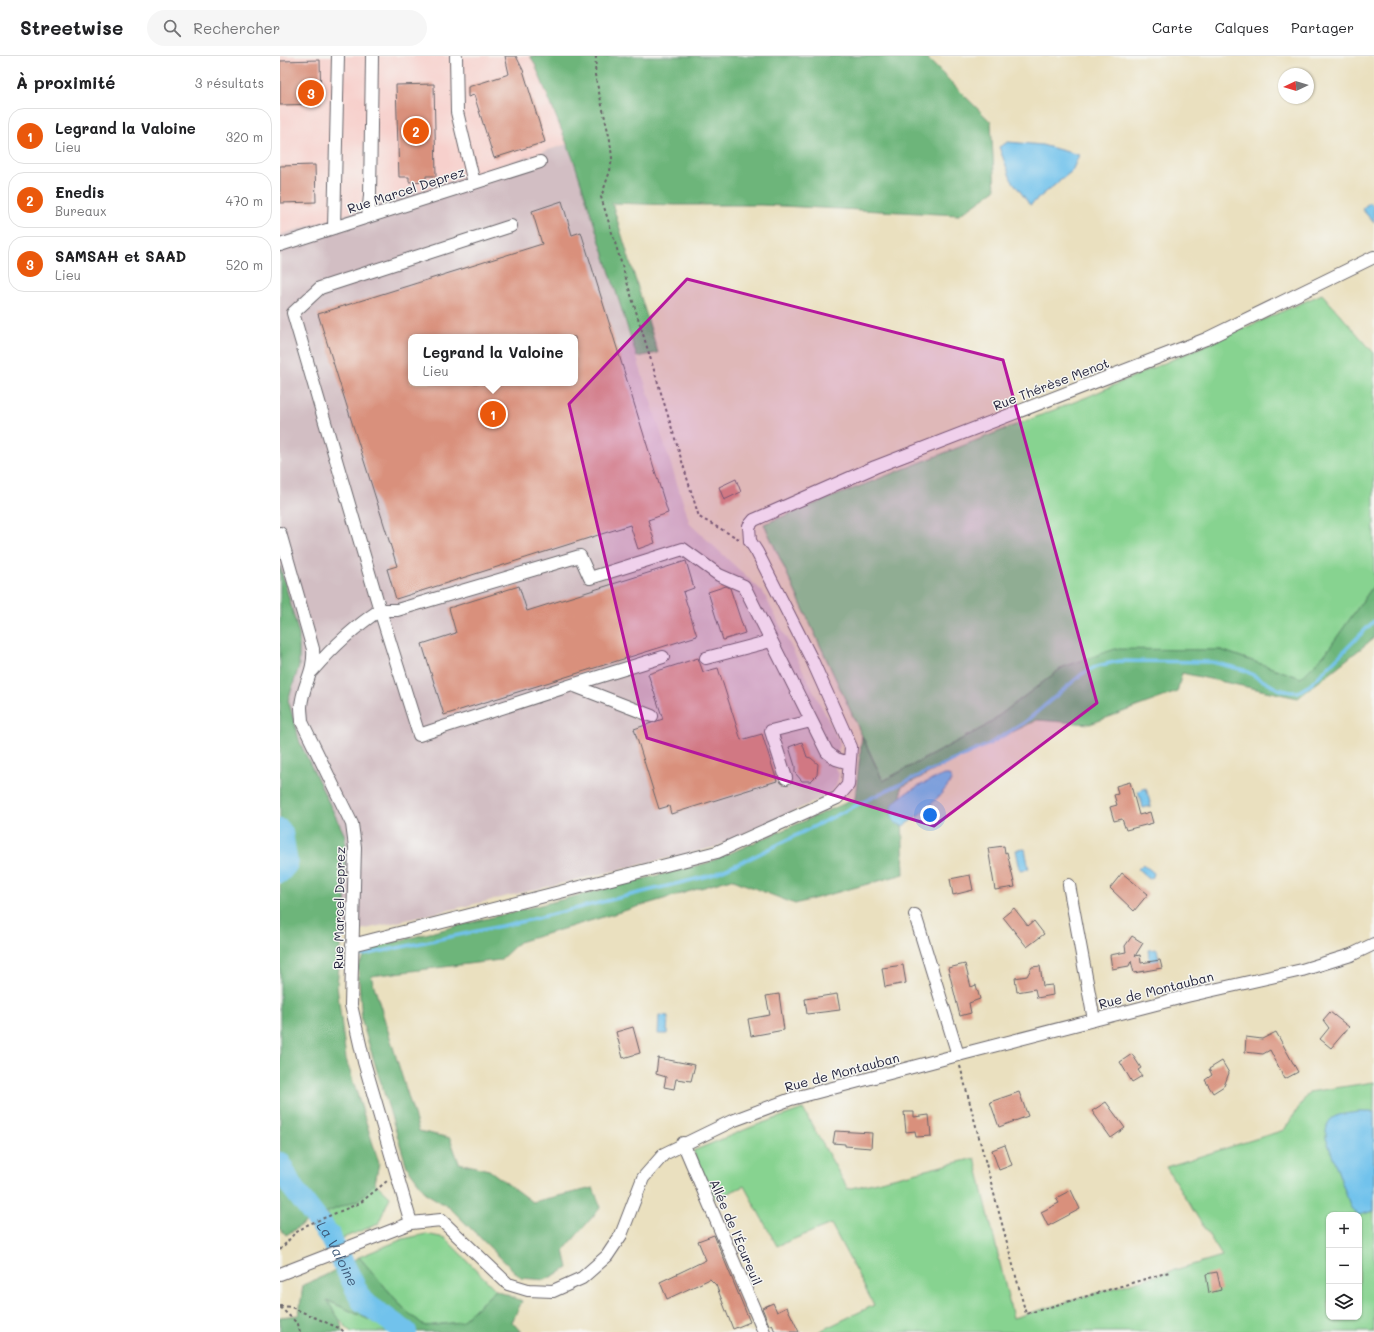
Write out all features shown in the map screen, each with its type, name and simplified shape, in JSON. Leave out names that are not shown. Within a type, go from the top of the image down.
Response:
[{"type":"street","points":[[334,228],[338,56]]},
{"type":"street","points":[[368,217],[370,195],[372,56]]},
{"type":"street","points":[[456,56],[457,112],[474,183]]},
{"type":"street","name":"Rue Marcel Deprez","points":[[280,244],[540,162]]},
{"type":"street","points":[[511,226],[320,288],[293,313],[380,610],[419,735],[663,657]]},
{"type":"street","name":"Rue Thérèse Menot","points":[[750,540],[749,526],[754,520],[875,467],[1206,339],[1374,257]]},
{"type":"street","name":"Rue Marcel Deprez","points":[[280,533],[313,649],[314,660],[312,672],[304,691],[301,707],[302,722],[352,824],[355,847],[351,1005],[364,1062],[397,1172],[410,1223]]},
{"type":"street","points":[[352,945],[717,852],[837,798],[848,785],[851,747],[812,660],[750,540]]},
{"type":"street","points":[[312,672],[330,649],[356,626],[380,610],[397,610],[580,556],[590,578],[683,550],[719,575],[744,586],[827,752],[836,760],[850,763]]},
{"type":"street","points":[[706,658],[771,641]]},
{"type":"street","points":[[572,685],[652,716]]},
{"type":"street","points":[[786,778],[771,731],[811,721]]},
{"type":"street","points":[[1069,885],[1094,1020]]},
{"type":"street","points":[[915,915],[958,1055]]},
{"type":"street","name":"Rue de Montauban","points":[[280,1274],[410,1223],[441,1220],[508,1284],[528,1290],[553,1291],[582,1278],[607,1256],[621,1235],[643,1178],[664,1154],[683,1143],[732,1121],[791,1099],[1187,996],[1302,970],[1351,955],[1374,944]]},
{"type":"street","name":"Allée de l'Écureuil","points":[[683,1143],[764,1332]]},
{"type":"path","points":[[596,56],[595,75],[610,140],[612,158],[610,171],[601,197],[699,517],[736,538],[750,540]]},
{"type":"path","points":[[958,1055],[1026,1314],[1169,1272]]},
{"type":"path","points":[[280,1250],[294,1234],[328,1215],[360,1203],[397,1172]]},
{"type":"path","points":[[280,1306],[298,1324],[300,1332]]},
{"type":"path","points":[[280,1306],[291,1307],[341,1328],[344,1332]]},
{"type":"highlighted area","points":[[687,279],[1003,360],[1097,703],[934,826],[647,738],[569,404]]},
{"type":"shaded area","points":[[280,56],[530,56],[534,62],[567,144],[280,235]]},
{"type":"shaded area","points":[[567,144],[574,161],[690,524],[763,592],[840,743],[834,766],[839,774],[836,786],[827,796],[716,847],[343,934],[345,907],[345,836],[300,743],[288,700],[299,666],[299,635],[280,566],[280,235]]},
{"type":"green space","points":[[530,56],[925,56],[991,122],[995,190],[959,215],[761,205],[612,203],[658,353],[637,357],[574,161],[534,62]]},
{"type":"green space","points":[[1322,294],[1374,353],[1374,585],[1325,654],[1301,678],[1221,650],[1063,667],[984,727],[883,781],[764,524],[1087,397]]},
{"type":"green space","points":[[280,566],[299,635],[299,666],[288,700],[300,743],[345,836],[345,907],[337,986],[346,1059],[379,1163],[375,1183],[358,1200],[313,1218],[286,1235],[280,1228]]},
{"type":"green space","points":[[1374,585],[1374,638],[1298,698],[1182,673],[1177,692],[1090,724],[1037,720],[901,787],[904,874],[795,904],[731,879],[519,942],[500,960],[371,976],[419,1131],[450,1138],[459,1163],[489,1170],[532,1202],[593,1188],[601,1207],[564,1250],[568,1268],[545,1280],[521,1278],[450,1208],[427,1194],[407,1167],[362,1022],[358,966],[370,948],[707,863],[855,799],[862,736],[883,781],[984,727],[1063,667],[1115,649],[1221,650],[1301,678],[1325,654]]},
{"type":"green space","points":[[1374,1082],[1374,1332],[818,1332],[874,1305],[831,1224],[777,1246],[744,1186],[715,1199],[693,1151],[754,1126],[803,1109],[848,1189],[975,1158],[1013,1318],[1222,1256],[1166,1167],[1284,1130],[1309,1092]]},
{"type":"green space","points":[[375,1183],[390,1197],[378,1224],[338,1240],[327,1212],[358,1200]]},
{"type":"green space","points":[[426,1234],[445,1238],[496,1290],[461,1322],[425,1326],[406,1311],[359,1257],[403,1239]]},
{"type":"green space","points":[[359,1257],[406,1311],[425,1326],[461,1322],[496,1290],[522,1301],[512,1322],[521,1332],[390,1332],[383,1326],[327,1300],[339,1319],[344,1332],[280,1332],[280,1317],[299,1315],[303,1285],[324,1276]]},
{"type":"green space","points":[[326,1300],[383,1326],[390,1332],[351,1332],[339,1319]]},
{"type":"water","points":[[1008,142],[1042,145],[1079,155],[1072,171],[1030,205],[1011,179],[999,147]]},
{"type":"water","points":[[1370,202],[1374,207],[1374,223],[1362,209]]},
{"type":"water","points":[[945,775],[949,775],[952,780],[942,794],[930,806],[903,826],[895,823],[891,808],[899,798],[915,788]]},
{"type":"water","points":[[1146,788],[1151,806],[1143,808],[1138,791]]},
{"type":"water","points":[[1025,849],[1029,869],[1020,870],[1016,850]]},
{"type":"water","points":[[1143,864],[1154,873],[1153,877],[1149,879],[1138,869]]},
{"type":"water","points":[[1157,949],[1160,965],[1151,968],[1148,950]]},
{"type":"water","points":[[659,1015],[668,1016],[667,1034],[658,1034]]},
{"type":"water","points":[[1359,1112],[1374,1112],[1374,1211],[1362,1214],[1362,1212],[1356,1212],[1351,1208],[1326,1138],[1328,1124],[1335,1117]]},
{"type":"building","points":[[505,56],[516,56],[523,70],[545,142],[494,158],[474,95],[468,97],[468,87],[509,74]]},
{"type":"building","points":[[320,60],[321,104],[280,105],[280,61]]},
{"type":"building","points":[[434,84],[436,176],[426,176],[426,181],[409,182],[409,177],[399,177],[396,85]]},
{"type":"building","points":[[315,165],[316,202],[280,203],[280,166]]},
{"type":"building","points":[[562,201],[572,235],[581,232],[668,513],[648,520],[655,543],[638,549],[630,525],[396,599],[387,569],[397,566],[318,314],[542,244],[532,211]]},
{"type":"building","points":[[736,479],[741,492],[724,500],[719,487]]},
{"type":"building","points":[[686,561],[694,588],[683,592],[697,636],[444,715],[422,644],[456,633],[449,608],[519,586],[527,611]]},
{"type":"building","points":[[726,586],[730,588],[745,633],[723,640],[708,592]]},
{"type":"building","points":[[698,658],[703,672],[718,668],[741,740],[762,734],[777,781],[671,814],[669,806],[659,809],[634,729],[663,719],[648,674]]},
{"type":"building","points":[[802,742],[807,757],[811,758],[818,764],[817,775],[811,781],[802,781],[795,773],[795,766],[789,747]]},
{"type":"building","points":[[1130,782],[1139,815],[1150,812],[1153,823],[1126,830],[1122,819],[1114,821],[1110,807],[1117,805],[1114,795],[1118,794],[1116,786]]},
{"type":"building","points":[[1004,846],[1005,853],[1007,852],[1015,887],[995,890],[988,848]]},
{"type":"building","points":[[1122,873],[1148,894],[1134,911],[1110,888]]},
{"type":"building","points":[[970,875],[973,890],[953,895],[950,879]]},
{"type":"building","points":[[1014,908],[1028,926],[1034,921],[1044,934],[1027,947],[1003,917]]},
{"type":"building","points":[[1132,936],[1143,943],[1135,956],[1140,955],[1141,963],[1160,960],[1162,968],[1134,973],[1131,961],[1129,966],[1112,969],[1110,955],[1126,952],[1125,946]]},
{"type":"building","points":[[965,964],[971,987],[976,985],[980,999],[969,1003],[971,1013],[960,1016],[948,968]]},
{"type":"building","points":[[903,965],[906,983],[885,987],[882,968]]},
{"type":"building","points":[[1040,966],[1043,986],[1052,985],[1053,995],[1037,998],[1035,989],[1017,992],[1015,978],[1027,976],[1032,967]]},
{"type":"building","points":[[779,994],[784,1030],[751,1036],[748,1019],[770,1015],[766,996]]},
{"type":"building","points":[[837,994],[840,1010],[807,1014],[805,999]]},
{"type":"building","points":[[1330,1012],[1349,1027],[1331,1048],[1320,1039],[1329,1028],[1323,1020]]},
{"type":"building","points":[[633,1027],[640,1053],[623,1058],[616,1032]]},
{"type":"building","points":[[1276,1032],[1298,1072],[1285,1079],[1270,1050],[1263,1054],[1245,1052],[1246,1037],[1262,1039]]},
{"type":"building","points":[[1132,1054],[1141,1068],[1138,1070],[1142,1076],[1132,1082],[1120,1062]]},
{"type":"building","points":[[658,1058],[695,1065],[691,1081],[676,1079],[674,1089],[664,1087],[666,1077],[656,1074]]},
{"type":"building","points":[[1222,1061],[1229,1073],[1224,1086],[1213,1093],[1205,1080],[1212,1075],[1209,1069]]},
{"type":"building","points":[[1019,1092],[1028,1116],[999,1127],[990,1102]]},
{"type":"building","points":[[1106,1102],[1125,1128],[1111,1138],[1092,1111]]},
{"type":"building","points":[[904,1112],[914,1112],[914,1117],[929,1115],[931,1136],[916,1137],[915,1131],[906,1132]]},
{"type":"building","points":[[835,1131],[872,1133],[871,1148],[845,1146],[845,1144],[833,1143]]},
{"type":"building","points":[[1005,1145],[1012,1165],[999,1170],[992,1150]]},
{"type":"building","points":[[1071,1190],[1080,1209],[1048,1226],[1041,1212],[1059,1203],[1056,1198]]},
{"type":"building","points":[[714,1235],[750,1322],[733,1329],[716,1285],[710,1279],[667,1299],[660,1282],[706,1260],[698,1241]]},
{"type":"building","points":[[1217,1272],[1221,1290],[1209,1293],[1206,1274]]},
{"type":"building","points":[[773,1303],[777,1312],[787,1307],[799,1332],[775,1332],[772,1324],[769,1325],[762,1308]]},
{"type":"waterway","points":[[359,956],[525,921],[712,875],[751,858],[881,793],[989,744],[1024,723],[1082,674],[1097,666],[1119,661],[1212,662],[1244,670],[1278,689],[1298,692],[1310,685],[1374,621]]},
{"type":"waterway","name":"La Valoine","points":[[280,830],[282,833],[287,864],[280,872]]},
{"type":"waterway","name":"La Valoine","points":[[280,1163],[292,1187],[329,1235],[362,1301],[406,1332]]},
{"type":"place","name":"SAMSAH et SAAD","points":[[311,93]]},
{"type":"place","name":"Enedis","points":[[416,131]]},
{"type":"place","name":"Legrand la Valoine","points":[[493,414]]}]
